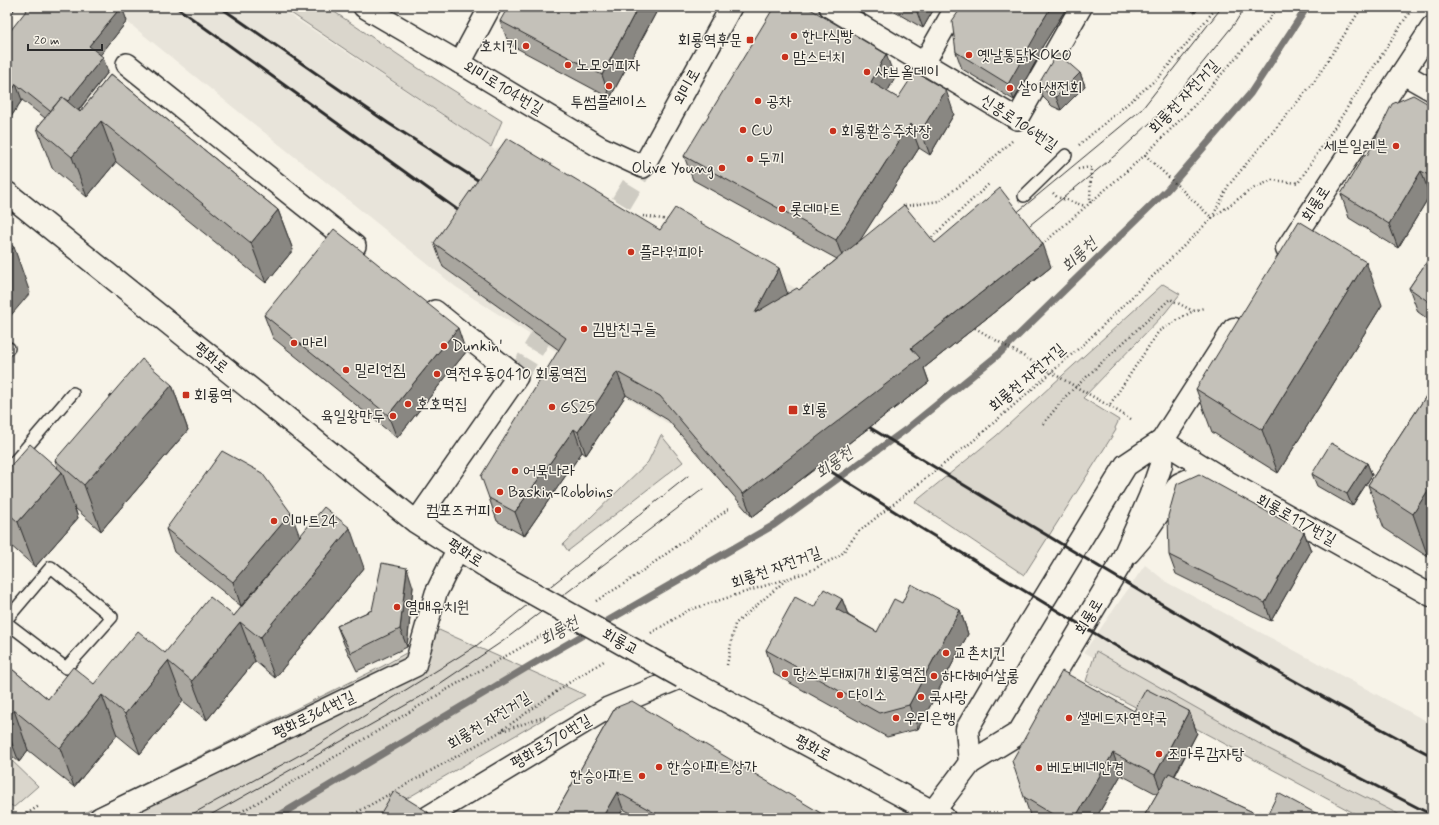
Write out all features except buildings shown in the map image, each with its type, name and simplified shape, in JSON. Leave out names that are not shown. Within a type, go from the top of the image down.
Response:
[{"type":"street","name":"외미로104번길","points":[[364,7],[600,147],[642,167]]},
{"type":"street","points":[[460,63],[490,7]]},
{"type":"street","name":"외미로","points":[[642,167],[731,7]]},
{"type":"street","name":"신흥로106번길","points":[[830,7],[1023,123]]},
{"type":"street","points":[[924,63],[956,7]]},
{"type":"street","points":[[1023,123],[1082,7]]},
{"type":"street","name":"회룡로","points":[[1274,269],[1432,28]]},
{"type":"street","points":[[127,64],[370,258]]},
{"type":"street","points":[[1402,73],[1432,90]]},
{"type":"street","name":"평화로","points":[[7,193],[416,522],[495,572]]},
{"type":"street","points":[[416,522],[516,377],[419,298]]},
{"type":"street","points":[[970,763],[967,729],[1012,652],[1126,465],[1162,441],[1243,315]]},
{"type":"street","name":"회룡로","points":[[936,816],[970,763],[1019,733],[1122,561],[1157,478],[1161,465],[1162,441]]},
{"type":"street","name":"회룡로117번길","points":[[1162,441],[1228,482],[1432,596]]},
{"type":"street","points":[[1122,561],[1142,538],[1179,484],[1198,477],[1228,482]]},
{"type":"street","name":"평화로364번길","points":[[100,818],[415,666],[436,593],[458,548]]},
{"type":"street","name":"회룡교","points":[[495,572],[682,677]]},
{"type":"street","name":"평화로","points":[[682,677],[936,816]]},
{"type":"street","name":"평화로370번길","points":[[426,818],[608,708],[682,677]]},
{"type":"lane","points":[[7,28],[24,7]]},
{"type":"lane","points":[[1024,196],[1066,155]]},
{"type":"lane","points":[[7,470],[73,393]]},
{"type":"lane","points":[[7,618],[51,567],[112,617],[66,668],[7,623]]},
{"type":"path","name":"신흥로106번길","points":[[1023,123],[1066,155],[1160,76],[1217,7]]},
{"type":"path","name":"회룡천 자전거길","points":[[1045,242],[1145,155],[1192,108],[1268,22],[1278,7]]},
{"type":"path","name":"회룡천 자전거길","points":[[1212,218],[1228,186],[1314,82],[1362,7]]},
{"type":"path","name":"회룡천 자전거길","points":[[649,634],[689,610],[808,572],[841,555],[858,532],[973,441],[1086,342],[1212,218],[1252,189],[1272,180],[1298,183],[1413,7]]},
{"type":"path","points":[[905,206],[939,201],[973,176],[1023,123]]},
{"type":"path","points":[[1145,155],[1212,218]]},
{"type":"path","points":[[1085,206],[1057,197],[1044,177],[1091,168],[1090,203]]},
{"type":"path","points":[[925,244],[989,184]]},
{"type":"path","points":[[643,216],[672,220]]},
{"type":"path","points":[[1043,424],[1065,397],[1170,299],[1193,311]]},
{"type":"path","points":[[1109,406],[1158,331],[1193,311],[1204,308]]},
{"type":"path","points":[[975,328],[1131,419]]},
{"type":"path","points":[[594,603],[627,582],[730,508]]},
{"type":"path","points":[[727,665],[735,624],[788,578]]},
{"type":"path","points":[[230,818],[311,772],[461,681],[520,649],[553,628]]},
{"type":"path","name":"회룡천 자전거길","points":[[347,818],[498,733],[570,682],[609,658]]},
{"type":"path","points":[[20,818],[38,806]]},
{"type":"shaded area","points":[[109,7],[278,7],[495,150],[500,147],[569,182],[668,242],[684,225],[804,293],[681,432],[456,287]]},
{"type":"shaded area","points":[[282,7],[327,7],[421,70],[502,121],[491,147]]},
{"type":"shaded area","points":[[1163,284],[1180,294],[1165,313],[1083,398],[1119,420],[1115,428],[1116,430],[1024,575],[915,502],[996,436]]},
{"type":"shaded area","points":[[661,435],[683,462],[568,551],[563,544],[648,462]]},
{"type":"shaded area","points":[[1145,565],[1168,583],[1432,724],[1432,818],[1378,818],[1084,652]]},
{"type":"shaded area","points":[[439,630],[585,695],[373,818],[74,818],[383,666],[413,649]]},
{"type":"shaded area","points":[[1096,651],[1267,748],[1406,818],[1363,818],[1173,716],[1143,711],[1086,681]]},
{"type":"shaded area","points":[[7,756],[38,786],[14,807],[7,803]]},
{"type":"waterway","name":"회룡천","points":[[275,818],[531,665],[774,525],[908,428],[999,354],[1167,190],[1250,94],[1307,7]]},
{"type":"tunnel","points":[[605,230],[643,167]]},
{"type":"tunnel","points":[[517,377],[556,312]]},
{"type":"tram line","points":[[1009,219],[1142,109],[1222,7]]},
{"type":"tram line","points":[[1030,225],[1118,153],[1166,108],[1235,23],[1245,7]]},
{"type":"tram line","points":[[185,818],[316,746],[476,646],[688,476]]},
{"type":"tram line","points":[[205,818],[420,697],[503,641],[703,489]]},
{"type":"railway","points":[[176,7],[466,216]]},
{"type":"railway","points":[[220,7],[388,123],[487,186]]},
{"type":"railway","points":[[859,421],[1214,635],[1359,717],[1432,756]]},
{"type":"railway","points":[[811,459],[924,530],[1109,642],[1297,745],[1432,815]]},
{"type":"place","name":"한나식빵","points":[[794,36]]},
{"type":"place","name":"회룡역후문","points":[[750,40]]},
{"type":"place","name":"호치킨","points":[[526,46]]},
{"type":"place","name":"옛날통닭KOKO","points":[[969,55]]},
{"type":"place","name":"맘스터치","points":[[785,57]]},
{"type":"place","name":"노모어피자","points":[[568,65]]},
{"type":"place","name":"샤브올데이","points":[[867,72]]},
{"type":"place","name":"투썸플레이스","points":[[609,86]]},
{"type":"place","name":"살아생전회","points":[[1010,88]]},
{"type":"place","name":"공차","points":[[758,101]]},
{"type":"place","name":"CU","points":[[743,130]]},
{"type":"place","name":"회룡환승주차장","points":[[833,131]]},
{"type":"place","name":"세븐일레븐","points":[[1396,146]]},
{"type":"place","name":"두끼","points":[[750,159]]},
{"type":"place","name":"Olive Young","points":[[722,168]]},
{"type":"place","name":"롯데마트","points":[[782,209]]},
{"type":"place","name":"플라워피아","points":[[631,252]]},
{"type":"place","name":"김밥친구들","points":[[584,329]]},
{"type":"place","name":"마리","points":[[294,343]]},
{"type":"place","name":"Dunkin'","points":[[444,346]]},
{"type":"place","name":"밀리언짐","points":[[346,370]]},
{"type":"place","name":"역전우동0410 회룡역점","points":[[437,374]]},
{"type":"place","name":"회룡역","points":[[186,395]]},
{"type":"place","name":"호호떡집","points":[[408,404]]},
{"type":"place","name":"GS25","points":[[552,407]]},
{"type":"place","name":"회룡","points":[[793,410]]},
{"type":"place","name":"육일왕만두","points":[[393,416]]},
{"type":"place","name":"어묵나라","points":[[515,471]]},
{"type":"place","name":"Baskin-Robbins","points":[[500,492]]},
{"type":"place","name":"컴포즈커피","points":[[498,510]]},
{"type":"place","name":"이마트24","points":[[274,521]]},
{"type":"place","name":"열매유치원","points":[[397,607]]},
{"type":"place","name":"교촌치킨","points":[[946,653]]},
{"type":"place","name":"땅스부대찌개 회룡역점","points":[[785,674]]},
{"type":"place","name":"하다헤어살롱","points":[[934,676]]},
{"type":"place","name":"다이소","points":[[840,695]]},
{"type":"place","name":"국사랑","points":[[921,697]]},
{"type":"place","name":"우리은행","points":[[896,718]]},
{"type":"place","name":"셀메드자연약국","points":[[1069,718]]},
{"type":"place","name":"조마루감자탕","points":[[1159,754]]},
{"type":"place","name":"한승아파트상가","points":[[659,767]]},
{"type":"place","name":"베도베네안경","points":[[1039,768]]},
{"type":"place","name":"한승아파트","points":[[642,776]]}]
